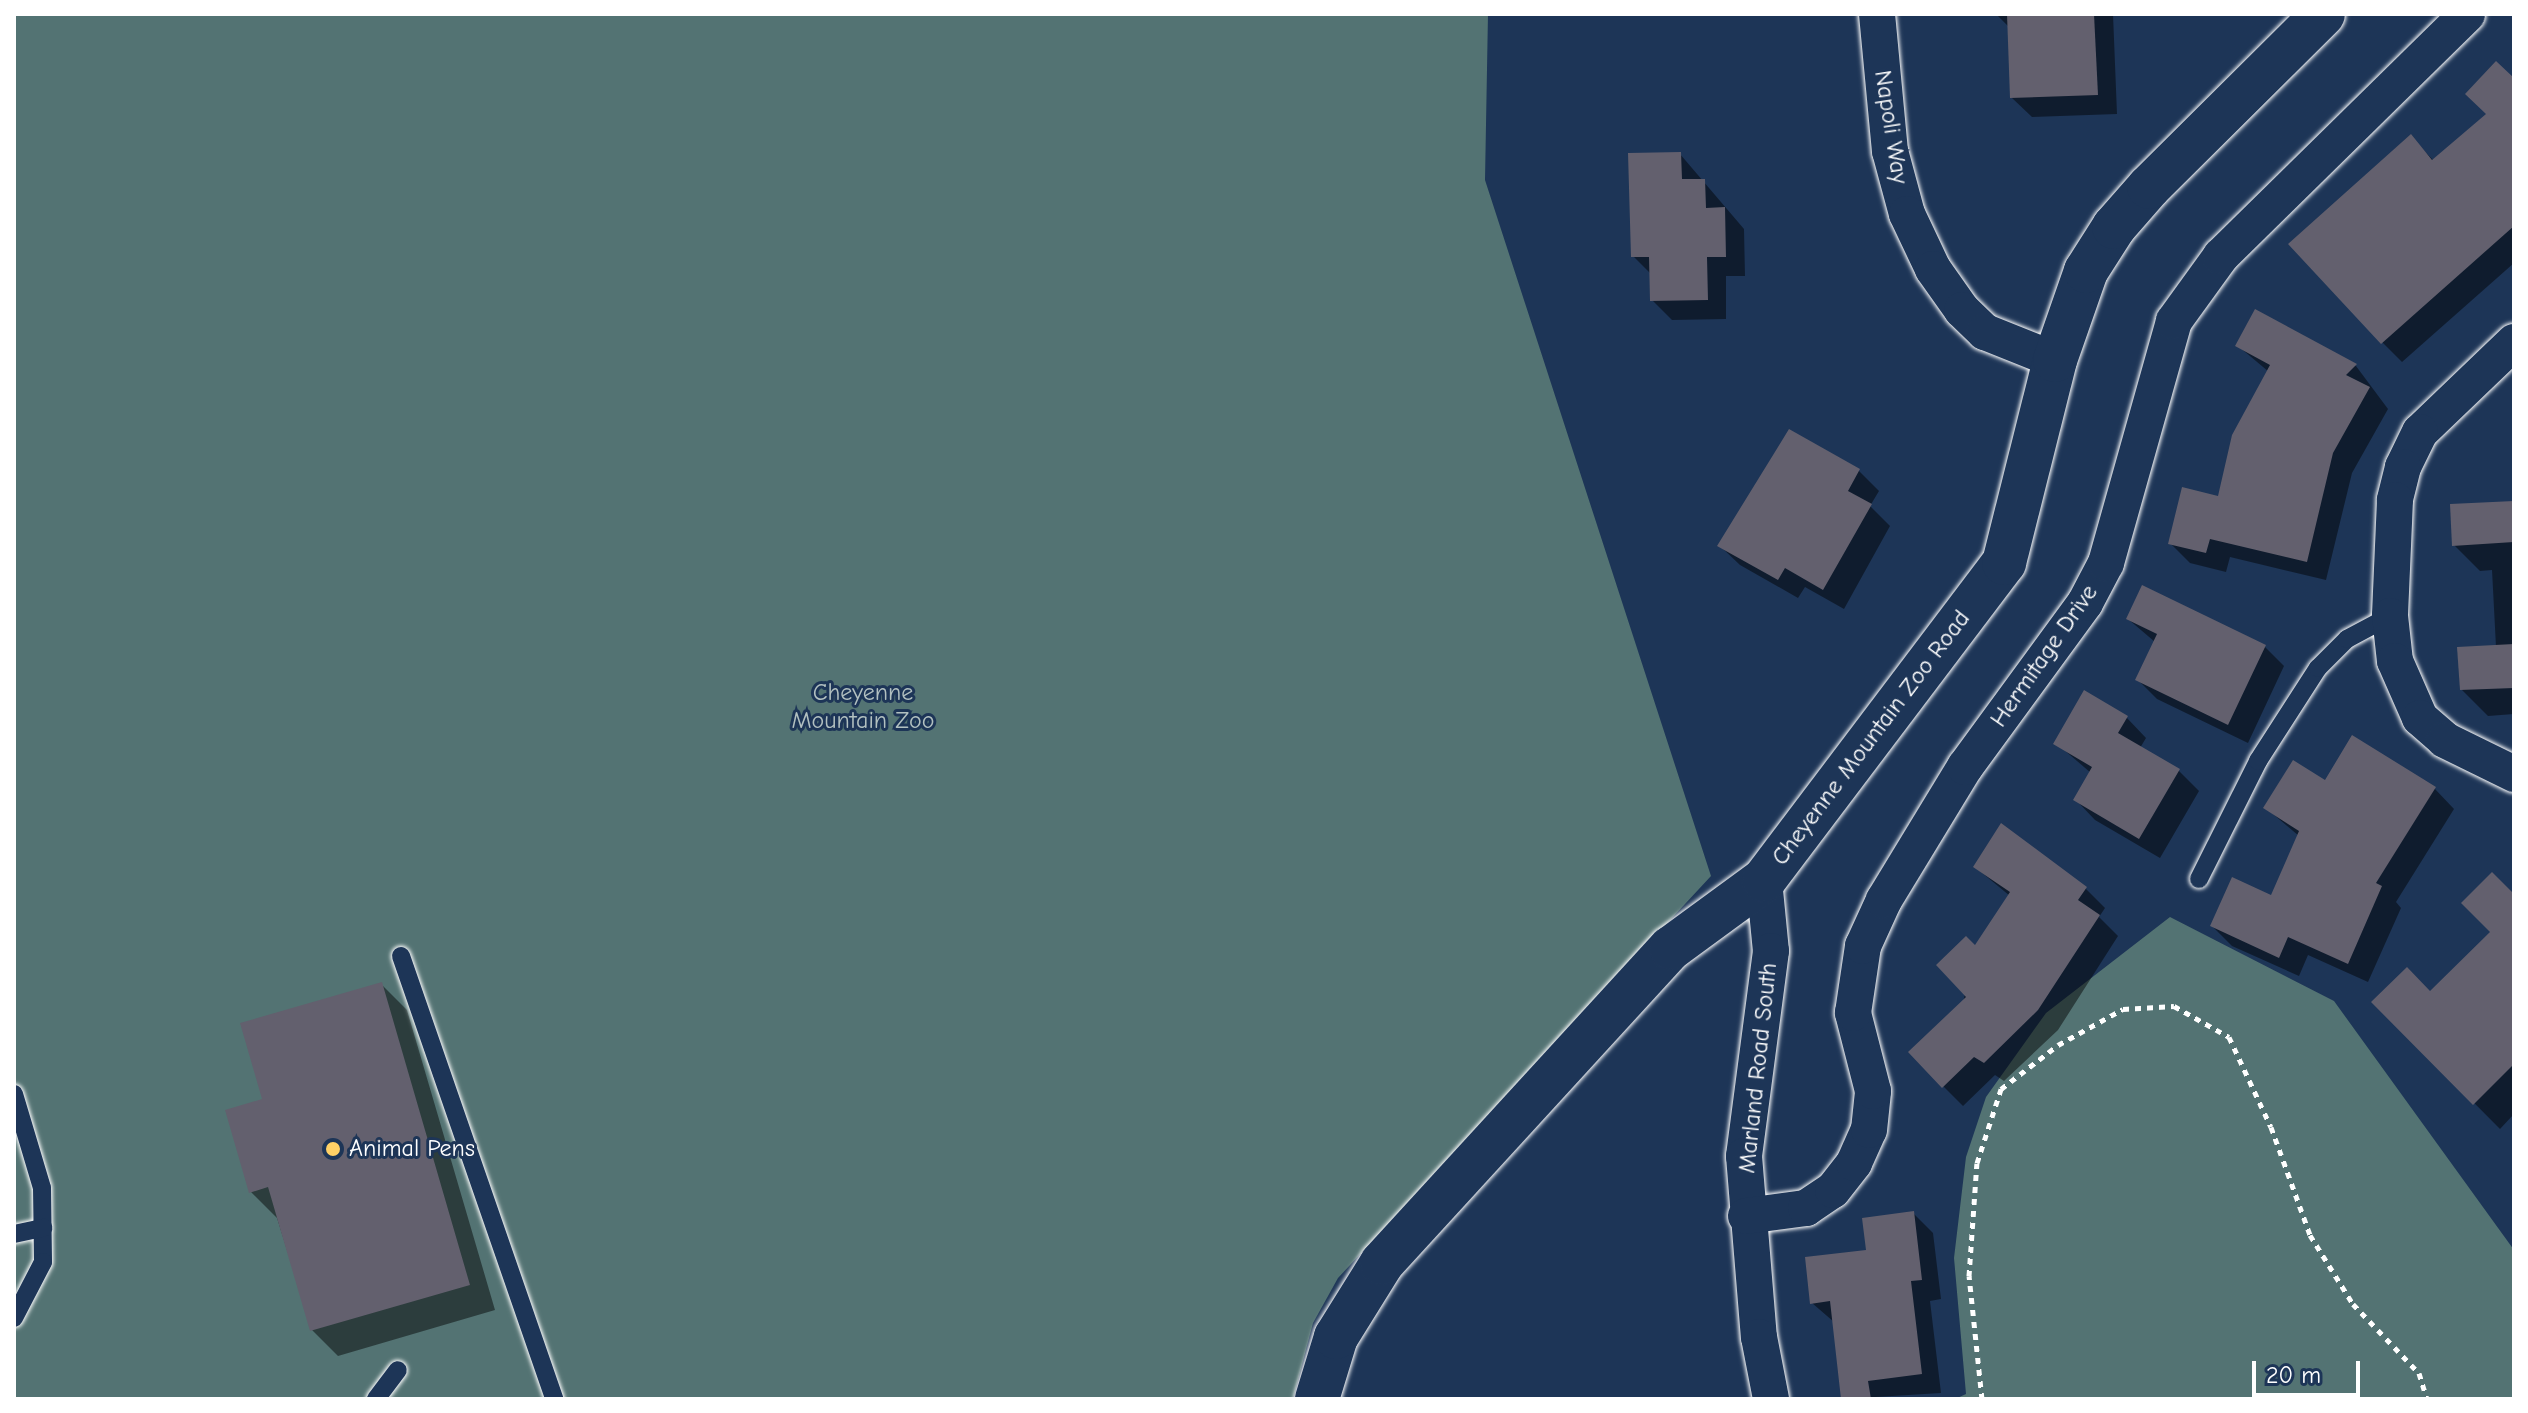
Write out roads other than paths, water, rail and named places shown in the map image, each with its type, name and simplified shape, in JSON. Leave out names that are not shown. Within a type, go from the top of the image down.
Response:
[{"type":"street","name":"Napoli Way","points":[[1877,14],[1890,151],[1907,214],[1933,269],[1962,310],[1985,332],[2055,360]]},
{"type":"street","name":"Cheyenne Mountain Zoo Road","points":[[1317,1399],[1336,1337],[1382,1263],[1671,948],[1764,880],[2004,563],[2055,360],[2086,271],[2114,227],[2323,14]]},
{"type":"street","name":"Hermitage Drive","points":[[1746,1216],[1806,1208],[1833,1190],[1854,1163],[1869,1130],[1873,1091],[1853,1013],[1863,946],[1884,900],[1965,767],[2085,603],[2106,563],[2174,321],[2221,256],[2467,14]]},
{"type":"street","points":[[2514,342],[2420,432],[2403,467],[2395,500],[2390,616],[2395,661],[2420,718],[2445,740],[2514,774]]},
{"type":"street","name":"Marland Road South","points":[[1764,880],[1771,951],[1744,1156],[1746,1216],[1771,1399]]},
{"type":"lane","points":[[2199,879],[2258,761],[2318,668],[2347,639],[2390,616]]},
{"type":"lane","points":[[401,956],[554,1399]]},
{"type":"lane","points":[[14,1094],[42,1188],[43,1228],[43,1262],[14,1318]]},
{"type":"lane","points":[[14,1234],[43,1228]]},
{"type":"lane","points":[[376,1399],[398,1370]]},
{"type":"place","name":"Animal Pens","points":[[333,1149]]},
{"type":"park label","name":"Cheyenne Mountain Zoo","points":[[863,707]]}]
